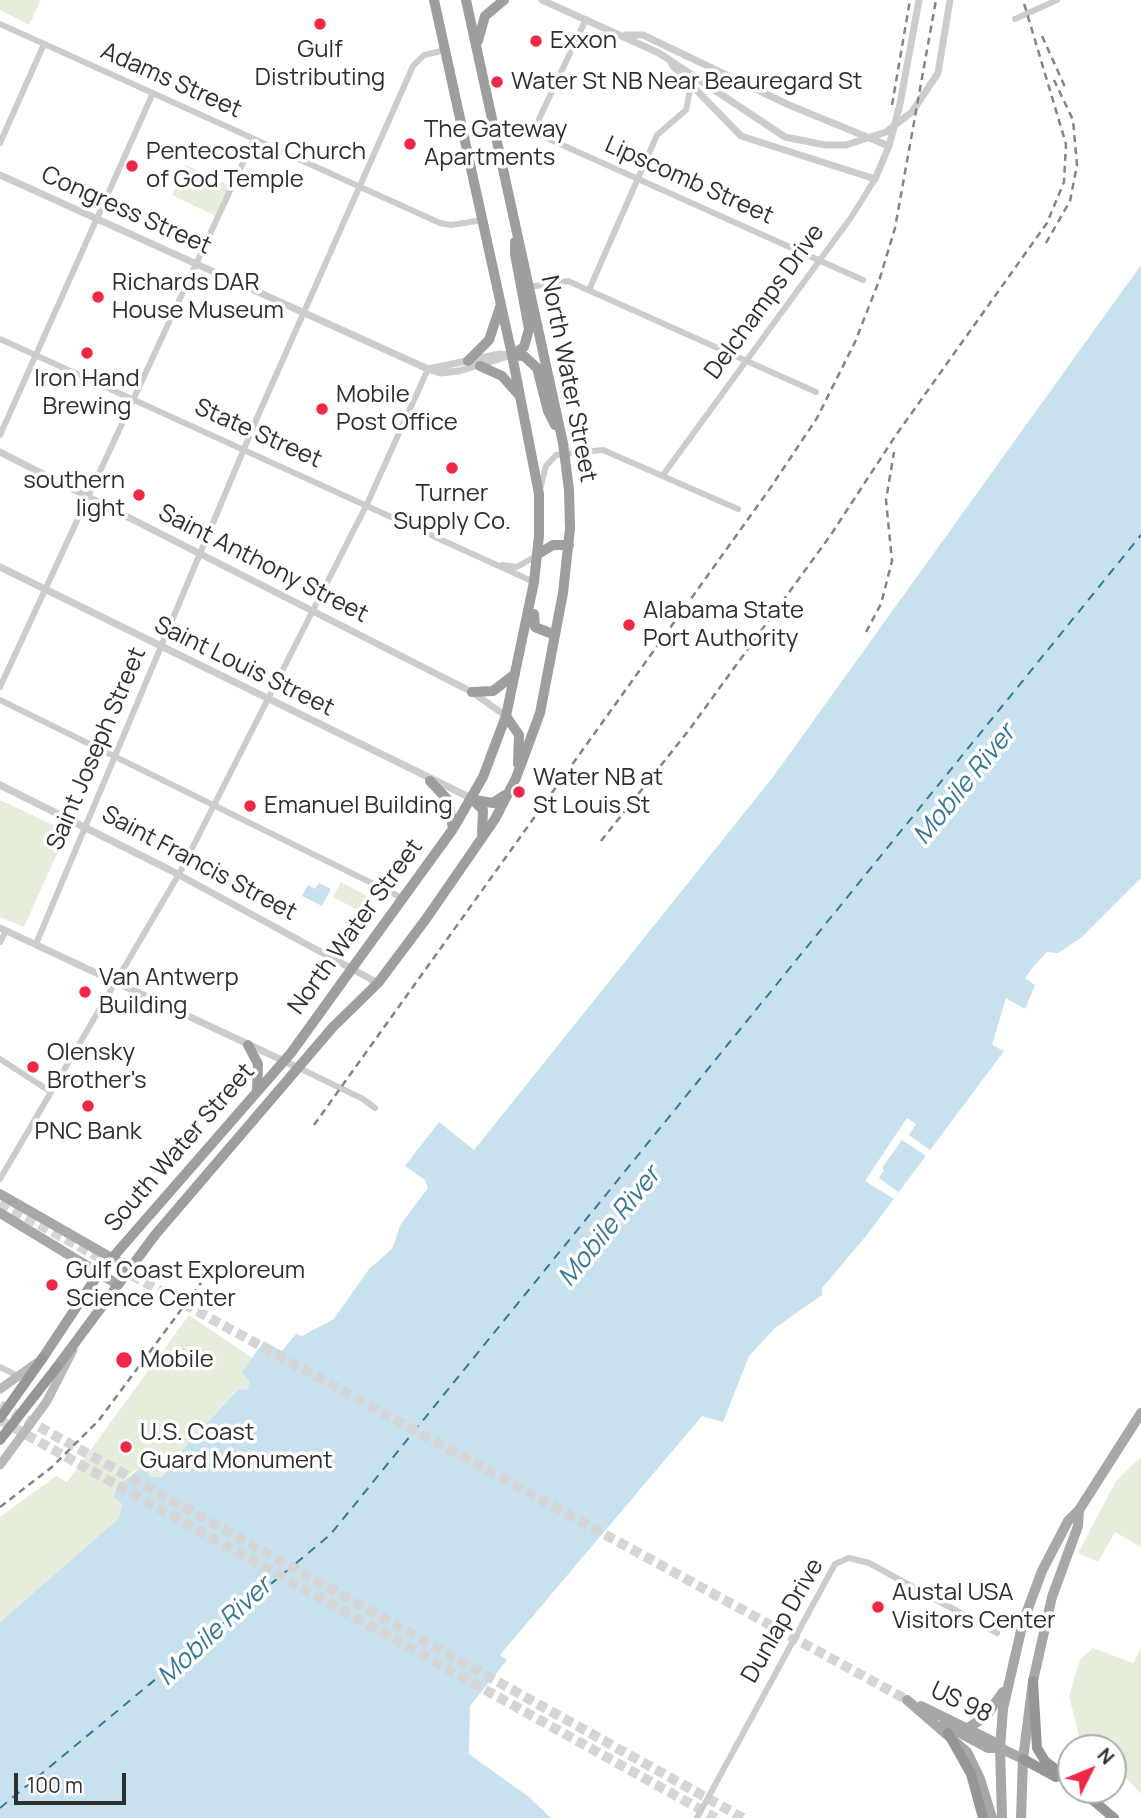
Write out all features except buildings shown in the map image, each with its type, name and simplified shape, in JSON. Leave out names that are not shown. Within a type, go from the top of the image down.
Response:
[{"type":"highway","name":"North Water Street","points":[[284,1061],[453,829],[471,798],[496,747],[506,716],[538,554],[538,494],[521,398],[434,0]]},
{"type":"highway","points":[[439,14],[440,0]]},
{"type":"highway","name":"North Water Street","points":[[299,1068],[333,1027],[378,983],[480,843],[516,778],[540,713],[555,635],[569,545],[565,453],[466,0]]},
{"type":"highway","points":[[477,45],[485,16],[504,0]]},
{"type":"highway","points":[[512,355],[524,347],[530,329],[514,254],[516,224]]},
{"type":"highway","points":[[468,361],[489,340],[501,303]]},
{"type":"highway","points":[[512,355],[524,356],[537,368],[548,411],[562,438]]},
{"type":"highway","points":[[480,366],[502,376],[521,398]]},
{"type":"highway","points":[[538,554],[553,545],[569,545]]},
{"type":"highway","points":[[534,582],[537,597],[533,625],[555,635]]},
{"type":"highway","points":[[472,692],[493,691],[516,674]]},
{"type":"highway","points":[[506,716],[519,735],[516,778]]},
{"type":"highway","points":[[430,781],[448,800],[453,829]]},
{"type":"highway","points":[[471,798],[493,803],[510,791]]},
{"type":"highway","points":[[471,798],[483,810],[485,818],[480,843]]},
{"type":"highway","points":[[248,1045],[258,1064],[257,1093]]},
{"type":"highway","name":"South Water Street","points":[[42,1359],[99,1273],[284,1061]]},
{"type":"highway","name":"South Water Street","points":[[57,1367],[117,1284],[299,1068]]},
{"type":"highway","points":[[0,1418],[42,1359]]},
{"type":"highway","points":[[0,1440],[57,1367]]},
{"type":"highway","points":[[1032,1681],[1037,1748],[1047,1763],[1057,1771]]},
{"type":"highway","points":[[948,1733],[971,1774],[983,1818]]},
{"type":"highway","points":[[1023,1759],[1057,1776]]},
{"type":"highway","points":[[1098,1804],[1114,1818]]},
{"type":"main road","points":[[0,1194],[130,1268]]},
{"type":"main road","points":[[0,1213],[117,1284]]},
{"type":"main road","name":"South Water Street","points":[[0,1465],[47,1401],[78,1338]]},
{"type":"main road","name":"South Water Street","points":[[0,1389],[42,1359]]},
{"type":"main road","points":[[1002,1818],[1000,1748],[1006,1689],[1016,1642],[1037,1584],[1068,1521],[1079,1510],[1141,1413]]},
{"type":"main road","points":[[1021,1818],[1023,1759],[1032,1681],[1052,1597],[1079,1526],[1079,1510]]},
{"type":"main road","points":[[968,1728],[992,1710],[1006,1689]]},
{"type":"main road","name":"US 98","points":[[992,1818],[972,1760],[948,1733],[910,1702],[968,1728],[1023,1759]]},
{"type":"main road","points":[[925,1713],[988,1748],[1000,1748]]},
{"type":"street","points":[[542,0],[659,53],[785,137],[801,142],[846,145],[886,131],[912,112],[938,73],[950,0]]},
{"type":"street","name":"Delchamps Drive","points":[[663,475],[875,179],[889,146],[900,104],[919,0]]},
{"type":"street","points":[[1015,19],[1057,0]]},
{"type":"street","name":"Lipscomb Street","points":[[586,19],[539,119],[540,130],[549,139],[863,280]]},
{"type":"street","name":"Adams Street","points":[[0,24],[440,223],[451,225],[483,220]]},
{"type":"street","points":[[624,35],[643,35],[789,105],[889,146]]},
{"type":"street","points":[[0,144],[44,44]]},
{"type":"street","name":"Saint Joseph Street","points":[[36,944],[160,647],[412,66],[424,55],[446,50]]},
{"type":"street","points":[[659,53],[741,136],[875,179]]},
{"type":"street","points":[[589,290],[659,132],[689,104],[691,85]]},
{"type":"street","points":[[0,435],[153,93]]},
{"type":"street","points":[[0,687],[254,139]]},
{"type":"street","name":"Congress Street","points":[[0,175],[428,369],[440,373],[480,366],[512,355]]},
{"type":"street","points":[[529,287],[568,281],[816,392]]},
{"type":"street","name":"State Street","points":[[0,339],[500,564],[534,582]]},
{"type":"street","points":[[0,1179],[178,874],[214,806],[367,504],[428,369],[500,354],[512,355]]},
{"type":"street","points":[[538,494],[547,463],[556,455],[603,450],[738,509]]},
{"type":"street","name":"Saint Anthony Street","points":[[0,453],[472,692],[506,716]]},
{"type":"street","points":[[500,564],[517,567],[538,554]]},
{"type":"street","name":"Saint Louis Street","points":[[0,567],[430,781],[471,798]]},
{"type":"street","points":[[0,701],[402,898]]},
{"type":"street","name":"Saint Francis Street","points":[[0,785],[178,874],[378,983]]},
{"type":"street","points":[[0,942],[3,929],[299,1068],[363,1099],[375,1108]]},
{"type":"street","points":[[0,1059],[51,1092]]},
{"type":"street","points":[[0,1367],[19,1376]]},
{"type":"street","name":"Dunlap Drive","points":[[696,1818],[835,1564],[849,1558],[869,1563],[997,1633]]},
{"type":"green space","points":[[0,0],[41,0],[29,25],[0,10]]},
{"type":"green space","points":[[186,165],[230,186],[216,216],[172,195]]},
{"type":"green space","points":[[0,800],[51,824],[69,827],[24,927],[0,917]]},
{"type":"green space","points":[[341,882],[371,898],[363,913],[333,897]]},
{"type":"green space","points":[[189,1315],[252,1358],[241,1373],[249,1380],[248,1389],[236,1390],[182,1450],[179,1461],[167,1468],[162,1477],[150,1477],[145,1468],[134,1471],[119,1484],[113,1495],[122,1504],[119,1518],[0,1622],[0,1517],[56,1476],[67,1482]]},
{"type":"green space","points":[[1141,1457],[1141,1547],[1115,1532],[1098,1562],[1078,1553],[1116,1481]]},
{"type":"green space","points":[[1093,1648],[1133,1663],[1141,1648],[1141,1794],[1127,1779],[1127,1734],[1078,1734],[1069,1696],[1080,1660]]},
{"type":"water","name":"Mobile River","points":[[1141,265],[1141,878],[1082,937],[1058,953],[1047,952],[1034,966],[1025,978],[1035,985],[1025,1009],[1006,998],[992,1045],[1004,1051],[866,1236],[822,1288],[822,1295],[775,1328],[749,1356],[723,1422],[702,1416],[500,1655],[507,1660],[470,1706],[469,1754],[529,1797],[551,1818],[0,1818],[0,1622],[119,1518],[122,1504],[113,1496],[119,1484],[145,1465],[150,1477],[162,1477],[171,1464],[179,1461],[182,1450],[237,1390],[248,1389],[249,1380],[241,1373],[264,1341],[282,1351],[296,1334],[302,1336],[334,1319],[369,1269],[392,1249],[401,1224],[428,1188],[425,1180],[405,1166],[439,1122],[474,1150],[773,777]]},
{"type":"water","points":[[319,883],[331,889],[322,906],[302,896],[308,885],[315,889]]},
{"type":"pier","points":[[907,1118],[916,1124],[909,1135],[930,1150],[926,1156],[902,1140],[882,1168],[884,1170],[879,1178],[898,1192],[894,1199],[865,1181]]},
{"type":"ferry route","points":[[0,1808],[330,1535],[1141,535]]},
{"type":"tunnel","points":[[0,1203],[907,1700]]},
{"type":"tunnel","points":[[0,1405],[743,1818]]},
{"type":"tunnel","points":[[0,1420],[716,1818]]},
{"type":"railway","points":[[892,105],[910,0]]},
{"type":"railway","points":[[314,1125],[771,487],[817,418],[855,342],[879,281],[895,228],[936,0]]},
{"type":"railway","points":[[601,841],[689,730],[830,536],[896,435],[1047,223],[1064,182],[1066,144],[1023,0]]},
{"type":"railway","points":[[1042,36],[1065,87]]},
{"type":"railway","points":[[1046,243],[1070,201],[1077,165],[1073,120],[1054,80]]},
{"type":"railway","points":[[866,632],[881,604],[892,561],[886,500],[894,452]]},
{"type":"railway","points":[[0,1507],[52,1467],[99,1420],[201,1283]]},
{"type":"place","name":"Gulf Distributing","points":[[320,24]]},
{"type":"place","name":"Exxon","points":[[536,41]]},
{"type":"place","name":"Water St NB Near Beauregard St","points":[[497,82]]},
{"type":"place","name":"The Gateway Apartments","points":[[410,144]]},
{"type":"place","name":"Pentecostal Church of God Temple","points":[[132,166]]},
{"type":"place","name":"Richards DAR House Museum","points":[[98,297]]},
{"type":"place","name":"Iron Hand Brewing","points":[[87,353]]},
{"type":"place","name":"Mobile Post Office","points":[[322,409]]},
{"type":"place","name":"Turner Supply Co.","points":[[452,468]]},
{"type":"place","name":"southern light","points":[[139,495]]},
{"type":"place","name":"Alabama State Port Authority","points":[[629,625]]},
{"type":"place","name":"Water NB at St Louis St","points":[[519,792]]},
{"type":"place","name":"Emanuel Building","points":[[250,806]]},
{"type":"place","name":"Van Antwerp Building","points":[[85,992]]},
{"type":"place","name":"Olensky Brother's","points":[[33,1067]]},
{"type":"place","name":"PNC Bank","points":[[88,1106]]},
{"type":"place","name":"Gulf Coast Exploreum Science Center","points":[[52,1285]]},
{"type":"place","name":"Mobile","points":[[124,1360]]},
{"type":"place","name":"U.S. Coast Guard Monument","points":[[126,1447]]},
{"type":"place","name":"Austal USA Visitors Center","points":[[878,1607]]}]
